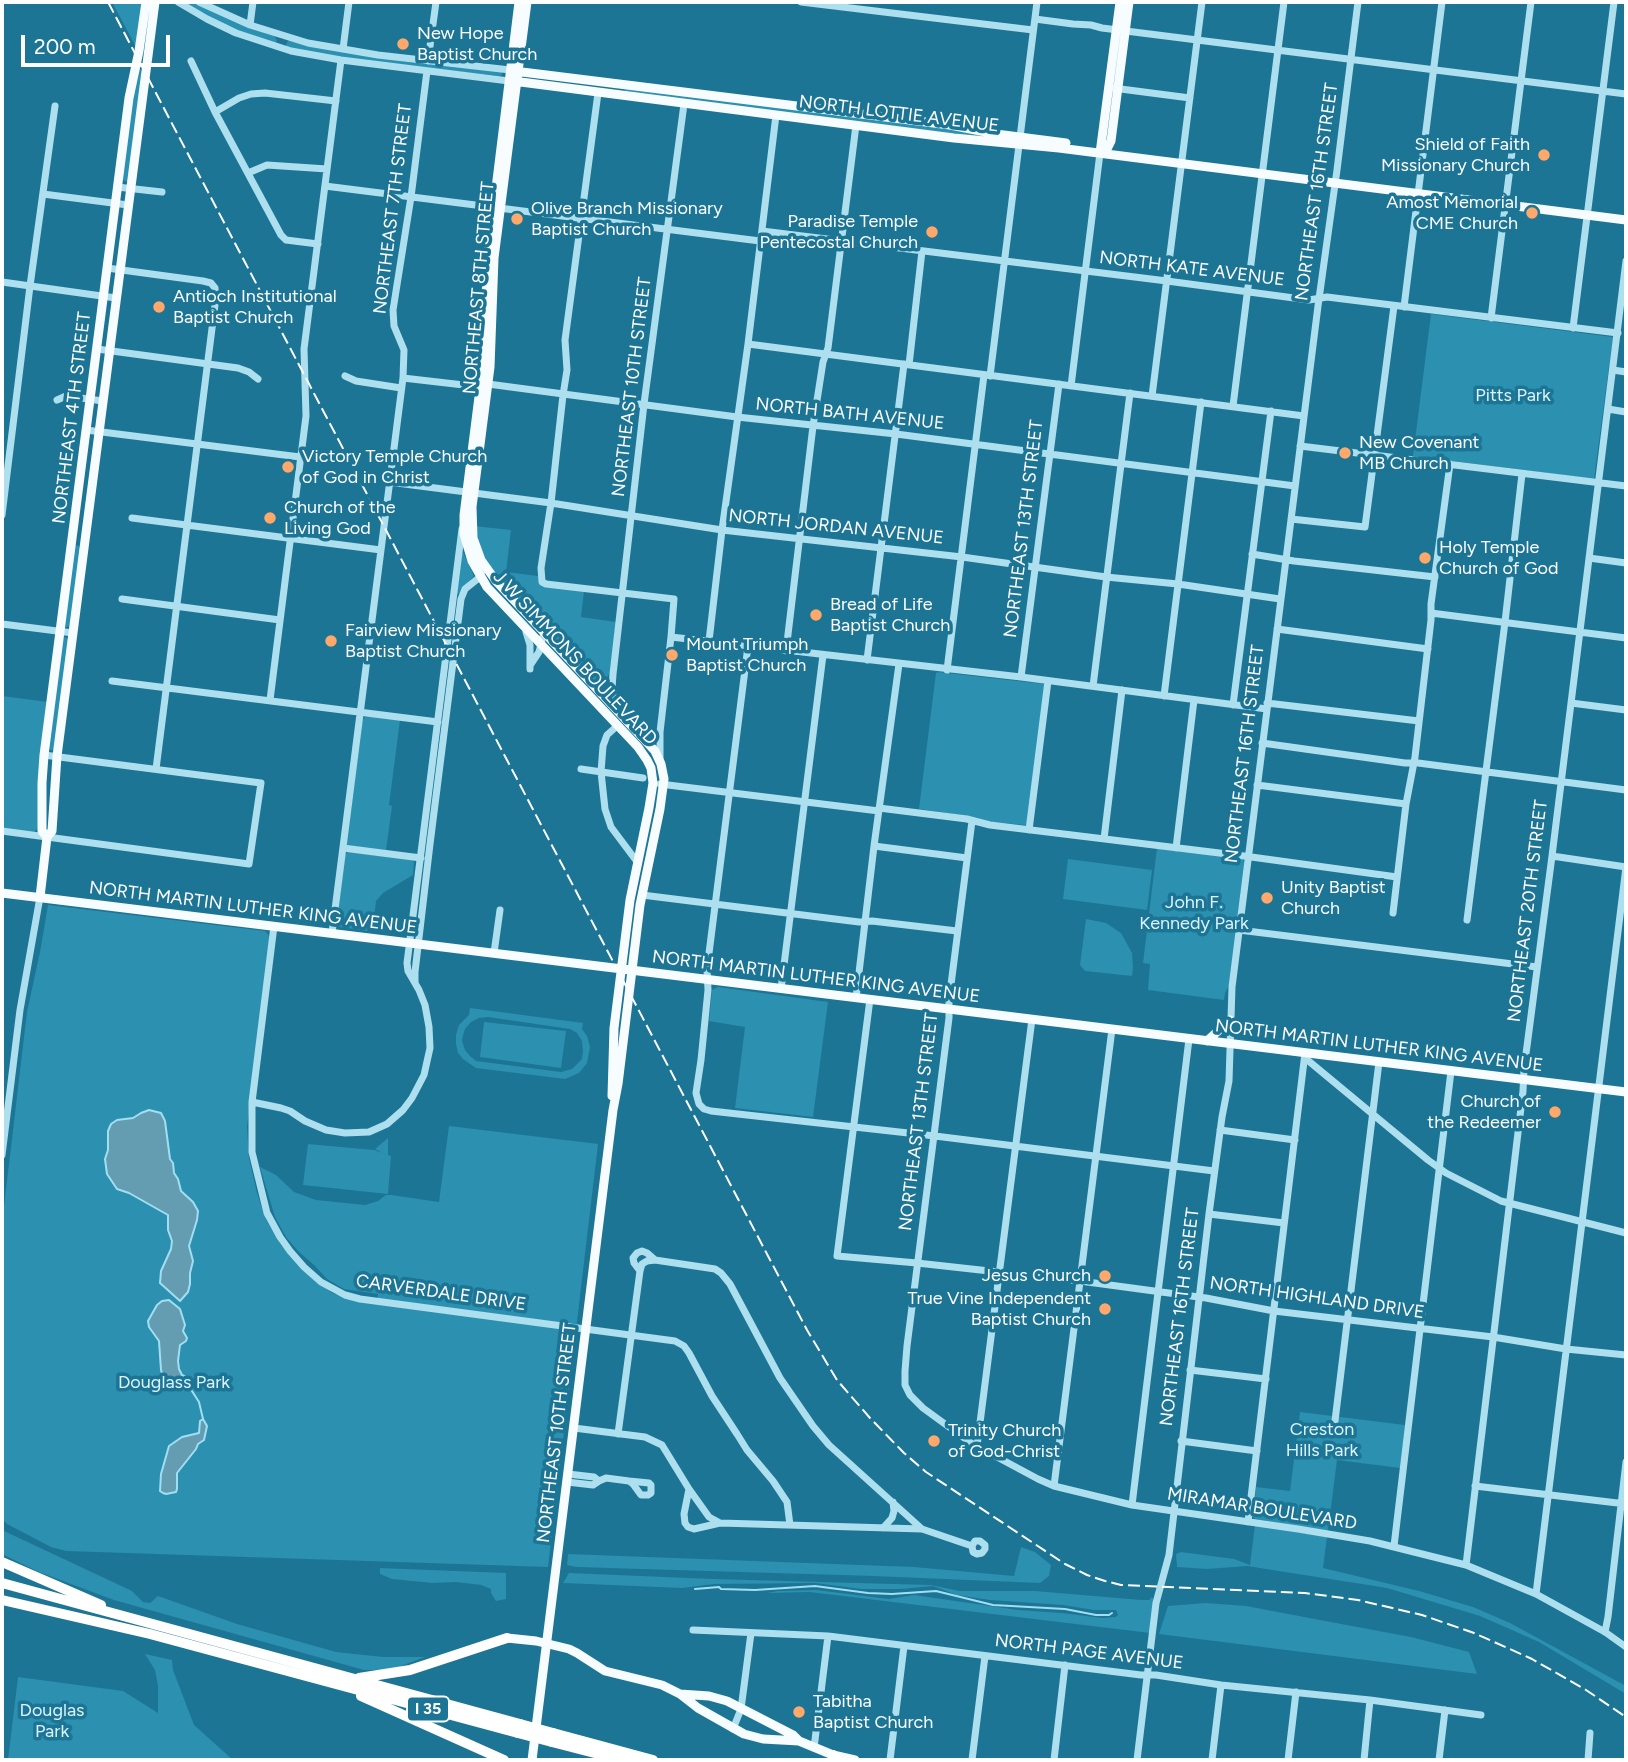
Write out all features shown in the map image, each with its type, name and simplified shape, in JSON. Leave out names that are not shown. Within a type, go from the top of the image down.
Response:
[{"type":"highway","points":[[2,1562],[137,1619]]},
{"type":"highway","name":"I 35","points":[[2,1583],[353,1679],[519,1728]]},
{"type":"highway","name":"I 35","points":[[2,1600],[150,1634],[339,1685],[653,1760]]},
{"type":"highway","points":[[353,1679],[410,1670],[507,1638]]},
{"type":"highway","points":[[339,1685],[504,1760]]},
{"type":"highway","name":"I 35","points":[[553,1737],[622,1760]]},
{"type":"main road","name":"NORTHEAST 4TH STREET","points":[[47,837],[42,831],[44,755],[117,187],[146,2]]},
{"type":"main road","name":"NORTHEAST 8TH STREET","points":[[514,71],[519,2]]},
{"type":"main road","name":"NORTHEAST 8TH STREET","points":[[470,492],[492,341],[497,208],[512,81],[527,2]]},
{"type":"main road","points":[[1119,2],[1121,30]]},
{"type":"main road","points":[[1103,150],[1121,30],[1129,2]]},
{"type":"main road","name":"NORTHEAST 4TH STREET","points":[[40,897],[47,837],[52,831],[57,756],[156,4]]},
{"type":"main road","name":"NORTH LOTTIE AVENUE","points":[[514,71],[955,126],[1019,140]]},
{"type":"main road","name":"NORTH LOTTIE AVENUE","points":[[512,81],[954,138],[1019,140],[1103,150],[1626,218]]},
{"type":"main road","points":[[82,464],[95,466]]},
{"type":"main road","name":"J W SIMMONS BOULEVARD","points":[[470,492],[463,522],[466,546],[486,587],[638,747],[649,763]]},
{"type":"main road","name":"J W SIMMONS BOULEVARD","points":[[470,492],[474,544],[484,565],[644,738],[660,760]]},
{"type":"main road","points":[[72,539],[85,541]]},
{"type":"main road","name":"NORTHEAST 10TH STREET","points":[[532,1760],[612,1110],[618,1084],[643,890],[663,784],[660,760]]},
{"type":"main road","name":"NORTHEAST 10TH STREET","points":[[612,1110],[612,1041],[630,900],[653,783],[649,763]]},
{"type":"main road","name":"NORTH MARTIN LUTHER KING AVENUE","points":[[2,893],[1305,1055],[1626,1092]]},
{"type":"main road","points":[[1207,1041],[1230,1020]]},
{"type":"main road","points":[[507,1638],[546,1644],[577,1653],[605,1671],[653,1682],[680,1695],[733,1729],[755,1738],[799,1741]]},
{"type":"main road","points":[[680,1695],[718,1698],[836,1758],[855,1760]]},
{"type":"street","name":"NORTH LOTTIE AVENUE","points":[[178,2],[220,25],[263,43],[301,53],[512,81]]},
{"type":"street","name":"NORTH LOTTIE AVENUE","points":[[199,2],[250,25],[293,39],[343,49],[514,71]]},
{"type":"street","points":[[250,25],[253,2]]},
{"type":"street","points":[[343,49],[349,2]]},
{"type":"street","points":[[428,61],[436,2]]},
{"type":"street","points":[[801,2],[1033,30]]},
{"type":"street","points":[[947,670],[1037,2]]},
{"type":"street","points":[[1152,396],[1202,2]]},
{"type":"street","points":[[1233,406],[1284,2]]},
{"type":"street","name":"NORTHEAST 16TH STREET","points":[[1137,1760],[1156,1603],[1167,1564],[1175,1510],[1214,1171],[1228,1082],[1232,987],[1358,2]]},
{"type":"street","points":[[1404,307],[1442,2]]},
{"type":"street","points":[[1491,318],[1531,2]]},
{"type":"street","points":[[1573,328],[1614,2]]},
{"type":"street","points":[[1035,19],[1626,94]]},
{"type":"street","points":[[270,700],[306,410],[303,355],[341,60]]},
{"type":"street","points":[[191,61],[215,112],[281,235],[286,240],[318,244]]},
{"type":"street","name":"NORTHEAST 7TH STREET","points":[[332,933],[403,378],[404,350],[394,326],[393,310],[427,71]]},
{"type":"street","points":[[1113,88],[1190,98]]},
{"type":"street","points":[[215,112],[251,94],[265,93],[336,101]]},
{"type":"street","points":[[598,93],[565,340],[567,370],[541,568],[542,582],[674,599],[660,732],[660,760]]},
{"type":"street","name":"NORTHEAST 10TH STREET","points":[[616,708],[612,674],[684,104]]},
{"type":"street","points":[[2,515],[55,106]]},
{"type":"street","points":[[709,641],[776,115]]},
{"type":"street","points":[[786,651],[813,426],[826,355],[856,125]]},
{"type":"street","points":[[1071,386],[1103,150]]},
{"type":"street","points":[[248,173],[267,165],[327,169]]},
{"type":"street","points":[[325,186],[761,241]]},
{"type":"street","points":[[117,187],[162,192]]},
{"type":"street","points":[[43,194],[128,205]]},
{"type":"street","name":"NORTH KATE AVENUE","points":[[762,231],[1309,300],[1327,297],[1618,333]]},
{"type":"street","points":[[867,660],[922,251]]},
{"type":"street","name":"NORTHEAST 20TH STREET","points":[[1466,1565],[1523,1080],[1612,370],[1624,296],[1626,261]]},
{"type":"street","points":[[107,268],[211,283],[216,297],[156,769]]},
{"type":"street","points":[[2,282],[116,298]]},
{"type":"street","points":[[1291,519],[1366,527],[1394,306]]},
{"type":"street","points":[[748,344],[1304,416]]},
{"type":"street","points":[[97,349],[238,368],[258,379]]},
{"type":"street","points":[[1612,370],[1626,372]]},
{"type":"street","points":[[345,376],[356,381],[401,387]]},
{"type":"street","name":"NORTH BATH AVENUE","points":[[403,378],[485,385],[896,434],[1295,486]]},
{"type":"street","name":"NORTHEAST 13TH STREET","points":[[1021,677],[1059,384]]},
{"type":"street","points":[[1093,686],[1130,393]]},
{"type":"street","points":[[57,400],[66,396],[103,401]]},
{"type":"street","points":[[1164,696],[1201,402]]},
{"type":"street","points":[[1608,409],[1626,412]]},
{"type":"street","points":[[1233,705],[1271,411]]},
{"type":"street","points":[[86,430],[300,457]]},
{"type":"street","points":[[1300,446],[1626,486]]},
{"type":"street","points":[[1392,912],[1419,721],[1450,464]]},
{"type":"street","points":[[1467,920],[1522,474]]},
{"type":"street","name":"NORTH JORDAN AVENUE","points":[[389,482],[551,503],[722,530],[1035,566],[1280,599]]},
{"type":"street","points":[[132,518],[381,550]]},
{"type":"street","points":[[414,943],[421,858],[463,522]]},
{"type":"street","points":[[1252,554],[1435,577]]},
{"type":"street","points":[[1588,558],[1626,563]]},
{"type":"street","points":[[252,1102],[290,1111],[315,1126],[335,1132],[358,1134],[387,1124],[403,1110],[424,1075],[430,1035],[428,1017],[425,1004],[407,967],[414,943],[461,599],[467,587],[480,577],[484,565]]},
{"type":"street","points":[[122,600],[279,620]]},
{"type":"street","points":[[1431,613],[1626,638]]},
{"type":"street","points":[[2,624],[73,634]]},
{"type":"street","points":[[522,625],[530,640],[530,667],[539,652],[544,632]]},
{"type":"street","points":[[1277,629],[1428,649]]},
{"type":"street","points":[[671,637],[1021,677],[1194,701],[1419,721]]},
{"type":"street","points":[[748,646],[708,967],[708,990],[696,1093],[699,1104],[711,1111],[1214,1171]]},
{"type":"street","points":[[781,989],[823,655]]},
{"type":"street","points":[[856,998],[899,664]]},
{"type":"street","name":"NORTHEAST 10TH STREET","points":[[601,693],[612,674]]},
{"type":"street","points":[[112,681],[438,722]]},
{"type":"street","points":[[1029,830],[1048,681]]},
{"type":"street","points":[[1104,839],[1122,690]]},
{"type":"street","points":[[601,693],[601,709]]},
{"type":"street","points":[[1176,848],[1194,701]]},
{"type":"street","points":[[1571,703],[1626,710]]},
{"type":"street","points":[[617,726],[605,740],[601,772],[607,819],[615,834],[644,871],[643,890],[715,904],[957,932]]},
{"type":"street","points":[[644,738],[652,738],[660,732]]},
{"type":"street","points":[[1262,743],[1626,790]]},
{"type":"street","points":[[2,831],[250,864],[261,783],[44,755]]},
{"type":"street","points":[[581,769],[643,778]]},
{"type":"street","points":[[653,783],[972,821],[1397,877]]},
{"type":"street","points":[[1257,785],[1406,804]]},
{"type":"street","name":"NORTHEAST 13TH STREET","points":[[905,1385],[917,1263],[972,821]]},
{"type":"street","points":[[874,846],[967,858]]},
{"type":"street","points":[[343,848],[421,858]]},
{"type":"street","points":[[1536,1594],[1626,867],[1552,856]]},
{"type":"street","name":"NORTHEAST 4TH STREET","points":[[2,1155],[20,1010],[40,897]]},
{"type":"street","points":[[494,953],[500,910]]},
{"type":"street","name":"CARVERDALE DRIVE","points":[[274,926],[252,1102],[251,1152],[267,1213],[279,1237],[290,1251],[321,1282],[345,1295],[360,1299],[676,1341],[689,1353],[712,1396],[742,1442],[787,1502],[790,1525]]},
{"type":"street","points":[[1239,930],[1537,967]]},
{"type":"street","points":[[854,1126],[870,999]]},
{"type":"street","points":[[977,1446],[1032,1019]]},
{"type":"street","points":[[1054,1486],[1112,1029]]},
{"type":"street","points":[[1132,1506],[1189,1039]]},
{"type":"street","points":[[1305,1055],[1440,1169],[1501,1201],[1626,1233]]},
{"type":"street","points":[[1248,1522],[1305,1055]]},
{"type":"street","points":[[1334,1429],[1378,1062]]},
{"type":"street","points":[[1394,1546],[1451,1071]]},
{"type":"street","name":"NORTH HIGHLAND DRIVE","points":[[854,1126],[837,1256],[1080,1281],[1199,1297],[1274,1311],[1626,1355]]},
{"type":"street","points":[[1220,1130],[1295,1140]]},
{"type":"street","points":[[1209,1214],[1284,1223]]},
{"type":"street","points":[[640,1271],[633,1258],[637,1253],[648,1253],[655,1260]]},
{"type":"street","points":[[618,1434],[642,1264],[655,1260],[708,1267],[721,1273],[730,1284],[780,1378],[829,1445],[922,1528]]},
{"type":"street","points":[[1190,1370],[1266,1379]]},
{"type":"street","name":"MIRAMAR BOULEVARD","points":[[905,1385],[910,1395],[923,1408],[977,1446],[1054,1486],[1132,1506],[1175,1510],[1394,1546],[1466,1565],[1536,1594],[1605,1632],[1626,1647]]},
{"type":"street","points":[[574,1428],[645,1437],[662,1446],[709,1517],[720,1523]]},
{"type":"street","points":[[1181,1441],[1257,1451]]},
{"type":"street","points":[[1605,1632],[1624,1503],[1626,1462]]},
{"type":"street","points":[[567,1478],[594,1477],[599,1481],[606,1478],[629,1481]]},
{"type":"street","points":[[1475,1486],[1624,1503]]},
{"type":"street","points":[[689,1489],[684,1514],[688,1527],[699,1528],[720,1523],[922,1528],[972,1546]]},
{"type":"street","points":[[883,1528],[892,1518],[893,1502]]},
{"type":"street","name":"NORTH PAGE AVENUE","points":[[693,1630],[828,1636],[1481,1715]]},
{"type":"street","points":[[733,1729],[741,1709],[751,1633]]},
{"type":"street","points":[[814,1748],[828,1636]]},
{"type":"street","points":[[890,1760],[904,1646]]},
{"type":"street","points":[[972,1760],[985,1656]]},
{"type":"street","points":[[1055,1760],[1065,1665]]},
{"type":"street","points":[[1212,1760],[1221,1685]]},
{"type":"street","points":[[1288,1760],[1296,1692]]},
{"type":"street","points":[[1364,1760],[1370,1700]]},
{"type":"street","points":[[1439,1760],[1445,1710]]},
{"type":"street","points":[[1588,1760],[1590,1733]]},
{"type":"green space","points":[[112,2],[143,2],[136,47]]},
{"type":"green space","points":[[180,2],[192,2],[274,36],[276,43],[247,36]]},
{"type":"green space","points":[[291,40],[502,72],[502,75],[346,59],[288,49],[287,42]]},
{"type":"green space","points":[[138,66],[142,72],[127,182],[121,179]]},
{"type":"green space","points":[[625,88],[956,127],[1013,141],[624,92]]},
{"type":"green space","name":"Pitts Park","points":[[1431,314],[1613,337],[1594,479],[1413,456]]},
{"type":"green space","points":[[474,526],[511,530],[506,572],[538,576],[549,588],[584,591],[581,617],[616,622],[610,672],[605,682],[596,683],[498,580],[480,551]]},
{"type":"green space","points":[[77,545],[81,548],[71,624],[65,627],[74,547]]},
{"type":"green space","points":[[463,552],[474,576],[457,594],[462,554]]},
{"type":"green space","points":[[64,637],[69,639],[55,748],[50,750],[48,747]]},
{"type":"green space","points":[[938,672],[1044,684],[1027,824],[992,822],[919,809]]},
{"type":"green space","points":[[2,696],[48,702],[39,827],[34,832],[2,828]]},
{"type":"green space","points":[[369,716],[400,720],[386,850],[348,846],[346,843],[362,721]]},
{"type":"green space","name":"John F. Kennedy Park","points":[[1157,848],[1243,859],[1229,985],[1224,1000],[1148,990],[1150,964],[1143,963]]},
{"type":"green space","points":[[349,852],[414,862],[413,875],[383,893],[376,901],[373,926],[367,931],[340,927],[337,922],[345,854]]},
{"type":"green space","points":[[1068,859],[1152,870],[1147,910],[1063,899]]},
{"type":"green space","name":"Douglass Park","points":[[48,905],[265,931],[270,937],[247,1127],[249,1158],[266,1220],[281,1245],[303,1269],[332,1293],[354,1301],[377,1304],[378,1294],[344,1289],[327,1279],[286,1237],[275,1217],[260,1167],[276,1175],[294,1192],[316,1200],[365,1205],[391,1195],[439,1202],[449,1126],[598,1144],[548,1567],[66,1551],[51,1547],[2,1519],[2,1223],[27,1012]]},
{"type":"green space","points":[[1086,919],[1106,923],[1121,933],[1132,953],[1132,976],[1085,971],[1080,965]]},
{"type":"green space","points":[[718,987],[828,1002],[813,1117],[735,1108],[745,1027],[709,1021],[712,990]]},
{"type":"green space","points":[[470,1008],[583,1023],[582,1029],[590,1047],[587,1063],[579,1073],[565,1079],[476,1068],[458,1053],[456,1044],[459,1025],[469,1015]],"holes":[[[479,1018],[570,1029],[577,1033],[582,1041],[582,1059],[572,1069],[561,1072],[476,1061],[465,1050],[462,1041],[465,1029]]]},
{"type":"green space","points":[[484,1022],[566,1031],[561,1068],[480,1057]]},
{"type":"green space","points":[[388,1138],[388,1155],[391,1156],[388,1194],[303,1185],[308,1144],[383,1153],[375,1149]]},
{"type":"green space","name":"Creston Hills Park","points":[[1300,1412],[1405,1425],[1400,1468],[1337,1460],[1328,1531],[1253,1517],[1256,1487],[1290,1491]]},
{"type":"green space","points":[[1255,1525],[1327,1537],[1323,1568],[1473,1607],[1510,1623],[1626,1686],[1626,1694],[1539,1642],[1480,1616],[1387,1588],[1247,1566],[1207,1569],[1177,1567],[1176,1554],[1181,1552],[1234,1559],[1250,1565]]},
{"type":"green space","points":[[2,1530],[132,1591],[143,1602],[150,1603],[158,1596],[237,1624],[336,1652],[383,1657],[425,1657],[398,1667],[364,1670],[114,1600],[39,1572],[2,1554]]},
{"type":"green space","points":[[1021,1547],[1035,1552],[1051,1565],[1049,1576],[1040,1583],[567,1565],[568,1554],[914,1567],[1014,1576]]},
{"type":"green space","points":[[380,1568],[506,1573],[506,1599],[496,1601],[491,1589],[481,1585],[392,1579],[380,1574]]},
{"type":"green space","points":[[569,1573],[931,1585],[959,1591],[1035,1591],[1141,1600],[1149,1600],[1152,1597],[1154,1601],[1150,1633],[810,1592],[767,1593],[816,1590],[889,1599],[914,1595],[1018,1610],[1102,1618],[1118,1615],[1116,1610],[957,1595],[933,1586],[862,1589],[815,1583],[714,1584],[682,1588],[563,1583]]},
{"type":"green space","points":[[1206,1603],[1246,1606],[1411,1637],[1469,1652],[1477,1674],[1159,1634],[1168,1606]]},
{"type":"green space","name":"Douglas Park","points":[[145,1654],[172,1660],[173,1670],[194,1725],[233,1760],[8,1760],[18,1677],[123,1691],[158,1713],[155,1670]]},
{"type":"shaded area","points":[[149,1110],[161,1113],[165,1121],[174,1173],[181,1191],[198,1211],[189,1246],[193,1261],[190,1284],[188,1292],[180,1301],[160,1283],[161,1271],[172,1241],[168,1230],[168,1215],[117,1189],[107,1174],[105,1159],[111,1124]]},
{"type":"shaded area","points":[[169,1300],[180,1309],[185,1325],[183,1331],[187,1338],[180,1345],[178,1361],[182,1375],[190,1379],[192,1385],[186,1390],[174,1379],[163,1377],[159,1341],[149,1327],[148,1321],[157,1305]]},
{"type":"shaded area","points":[[203,1419],[207,1426],[204,1440],[198,1444],[177,1473],[176,1492],[163,1493],[160,1491],[161,1474],[169,1446],[182,1437],[199,1433],[200,1421]]},
{"type":"waterway","points":[[190,1388],[199,1402],[203,1419]]},
{"type":"waterway","points":[[695,1589],[719,1587],[755,1590],[815,1586],[892,1594],[936,1591],[993,1605],[1065,1609],[1096,1615],[1112,1613]]},
{"type":"railway","points":[[108,2],[807,1330],[837,1380],[870,1418],[926,1472],[1065,1564],[1087,1575],[1121,1585],[1305,1593],[1358,1600],[1422,1615],[1474,1633],[1532,1659],[1626,1717]]},
{"type":"place","name":"New Hope Baptist Church","points":[[403,44]]},
{"type":"place","name":"Shield of Faith Missionary Church","points":[[1544,155]]},
{"type":"place","name":"Amost Memorial CME Church","points":[[1532,213]]},
{"type":"place","name":"Olive Branch Missionary Baptist Church","points":[[517,219]]},
{"type":"place","name":"Paradise Temple Pentecostal Church","points":[[932,232]]},
{"type":"place","name":"Antioch Institutional Baptist Church","points":[[159,307]]},
{"type":"place","name":"New Covenant MB Church","points":[[1345,453]]},
{"type":"place","name":"Victory Temple Church of God in Christ","points":[[288,467]]},
{"type":"place","name":"Church of the Living God","points":[[270,518]]},
{"type":"place","name":"Holy Temple Church of God","points":[[1425,558]]},
{"type":"place","name":"Bread of Life Baptist Church","points":[[816,615]]},
{"type":"place","name":"Fairview Missionary Baptist Church","points":[[331,641]]},
{"type":"place","name":"Mount Triumph Baptist Church","points":[[672,655]]},
{"type":"place","name":"Unity Baptist Church","points":[[1267,898]]},
{"type":"place","name":"Church of the Redeemer","points":[[1555,1112]]},
{"type":"place","name":"Jesus Church","points":[[1105,1276]]},
{"type":"place","name":"True Vine Independent Baptist Church","points":[[1105,1309]]},
{"type":"place","name":"Trinity Church of God-Christ","points":[[934,1441]]},
{"type":"place","name":"Tabitha Baptist Church","points":[[799,1712]]}]
